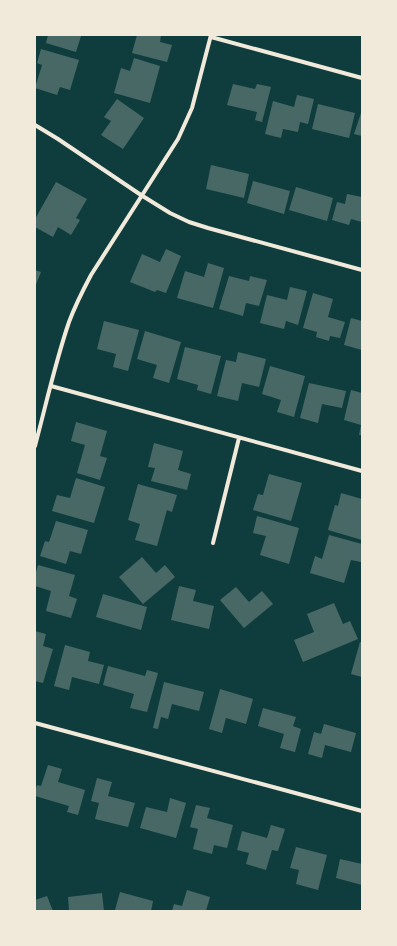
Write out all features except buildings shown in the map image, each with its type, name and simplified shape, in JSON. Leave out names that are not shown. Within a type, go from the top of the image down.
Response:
[{"type":"street","points":[[35,446],[57,361],[70,322],[84,289],[91,275],[141,195],[178,139],[192,108],[211,36],[362,78]]},
{"type":"street","points":[[35,125],[58,138],[141,195],[170,213],[189,222],[362,270]]},
{"type":"street","points":[[51,386],[362,471]]},
{"type":"street","points":[[213,543],[239,438]]},
{"type":"street","points":[[35,723],[362,811]]}]
